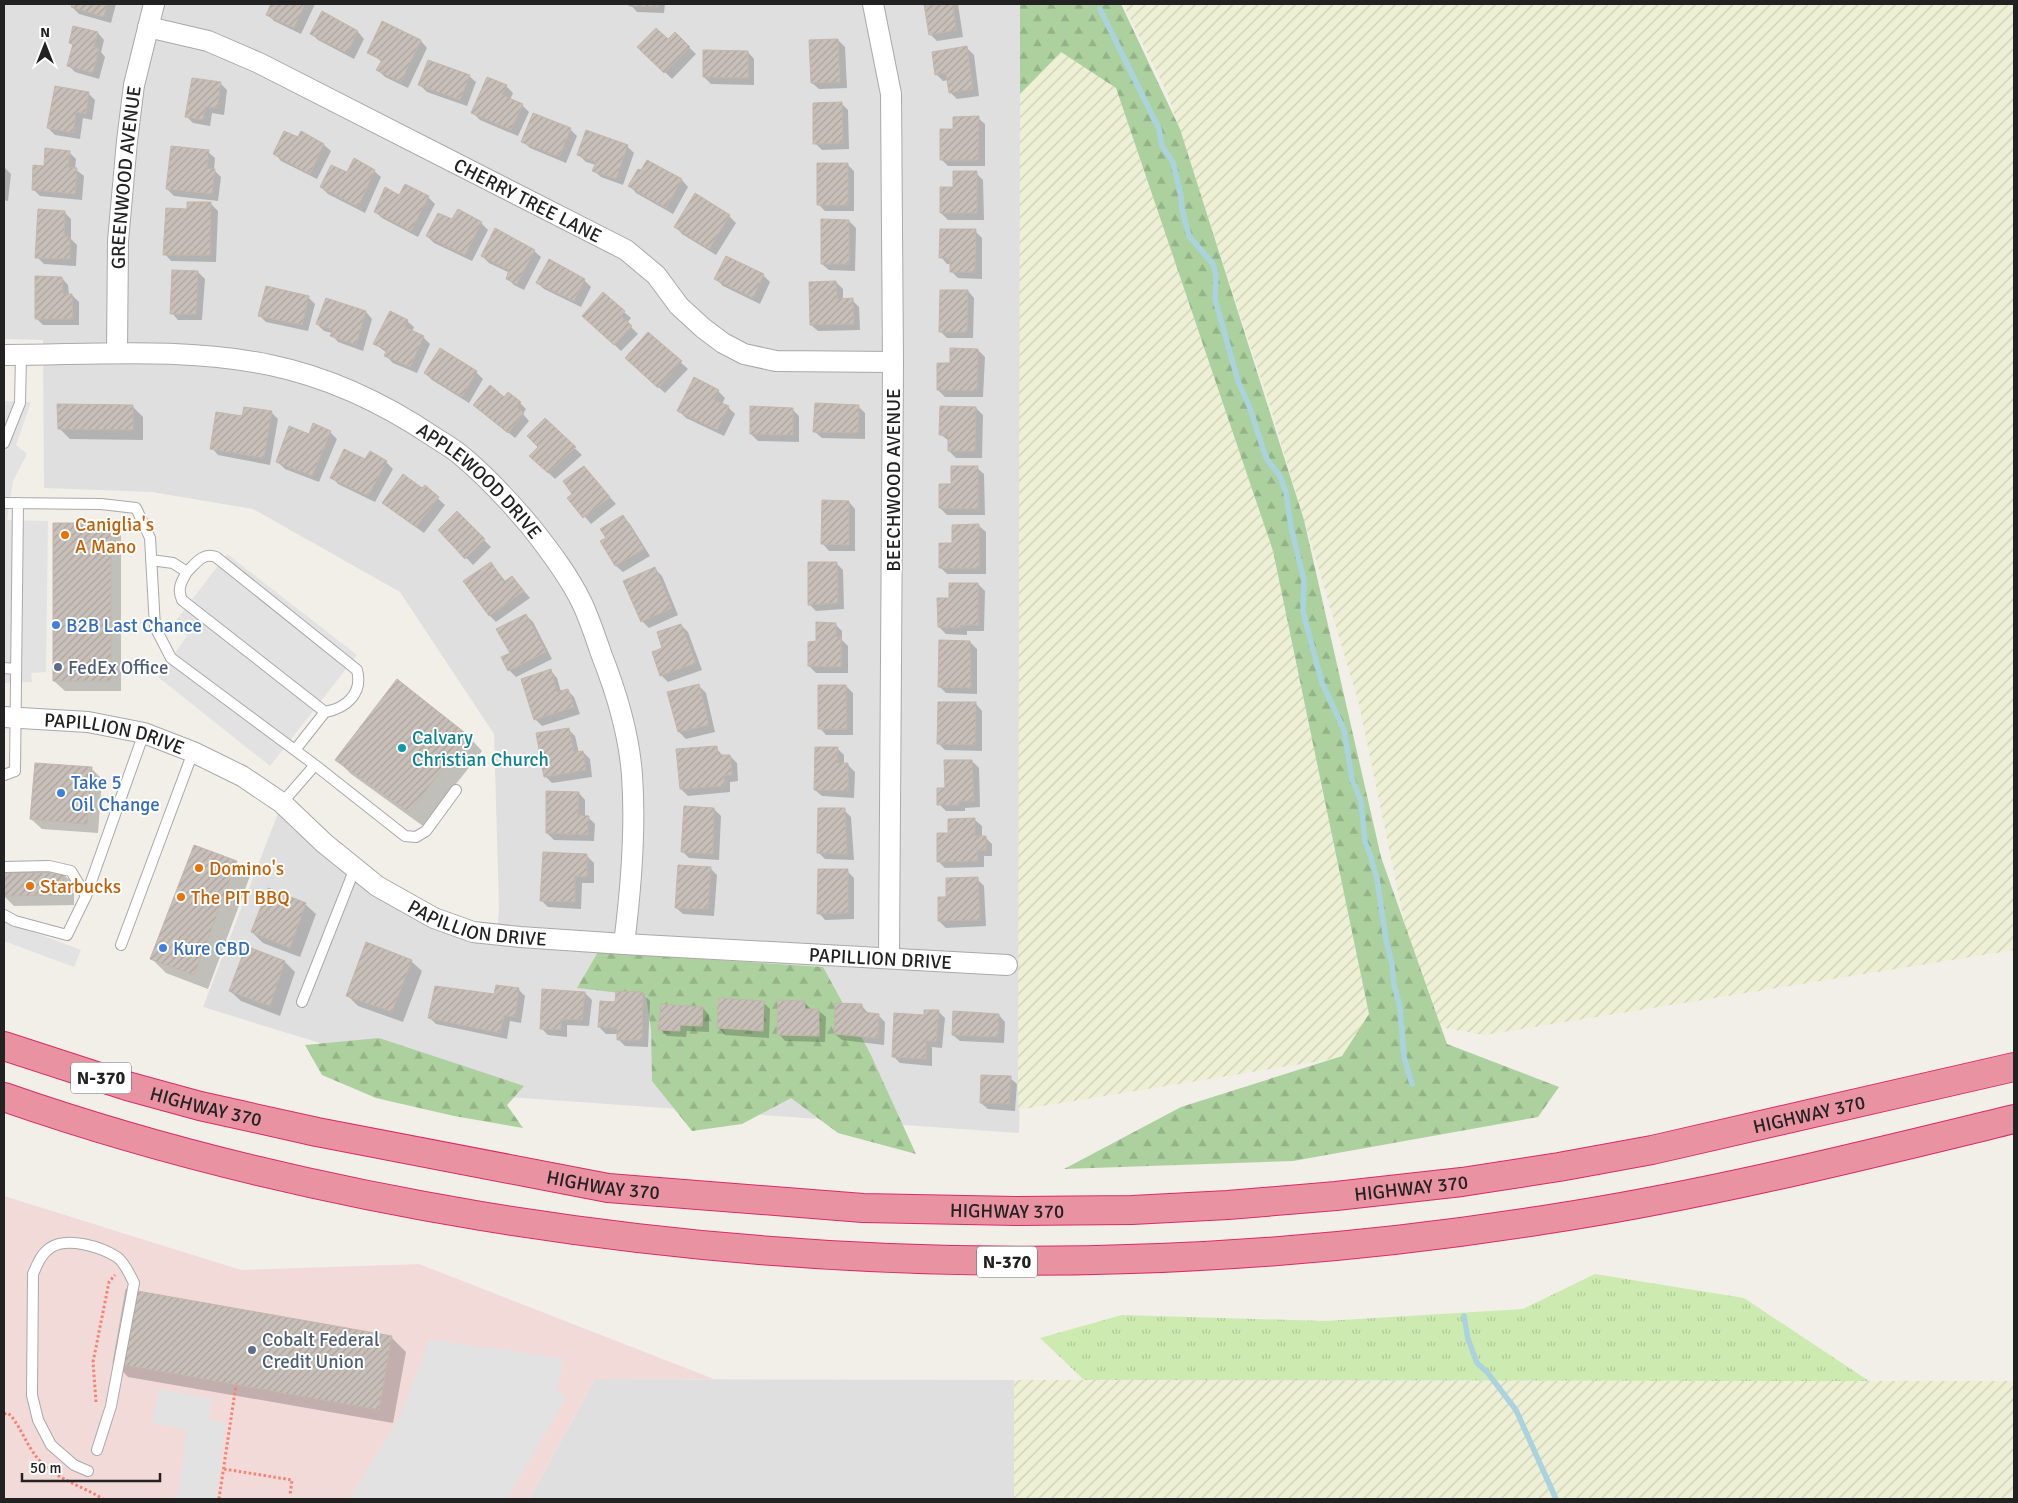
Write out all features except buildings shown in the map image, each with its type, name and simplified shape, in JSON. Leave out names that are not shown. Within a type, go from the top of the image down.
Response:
[{"type":"highway","name":"HIGHWAY 370","points":[[4,1046],[127,1086],[200,1106],[318,1132],[608,1188],[854,1207],[1016,1211],[1132,1210],[1228,1205],[1336,1196],[1462,1182],[1559,1168],[1652,1150],[2014,1067]]},
{"type":"highway","name":"N-370","points":[[4,1097],[143,1141],[257,1171],[361,1195],[542,1226],[643,1239],[746,1249],[867,1257],[1014,1262],[1112,1261],[1249,1254],[1433,1236],[1666,1199],[1896,1148],[2014,1119]]},
{"type":"street","name":"GREENWOOD AVENUE","points":[[118,353],[118,241],[120,214],[134,85],[154,4]]},
{"type":"street","name":"BEECHWOOD AVENUE","points":[[873,4],[891,94],[893,362],[888,958]]},
{"type":"street","name":"CHERRY TREE LANE","points":[[148,27],[208,42],[259,63],[626,250],[656,275],[680,306],[703,328],[744,354],[776,361],[893,362]]},
{"type":"street","name":"APPLEWOOD DRIVE","points":[[12,355],[118,353],[212,356],[271,365],[324,381],[372,401],[414,424],[461,455],[506,497],[554,555],[582,603],[622,716],[632,774],[633,825],[630,893],[624,944]]},
{"type":"street","name":"PAPILLION DRIVE","points":[[10,717],[88,722],[144,733],[193,752],[242,776],[282,803],[324,843],[377,886],[434,918],[474,932],[624,944],[1007,965]]},
{"type":"lane","points":[[4,443],[20,403],[12,355]]},
{"type":"lane","points":[[4,503],[101,504],[136,508],[150,538],[155,627],[170,658],[315,765],[405,836],[416,837],[426,830],[456,790]]},
{"type":"lane","points":[[4,775],[15,771],[10,717],[16,669],[18,504]]},
{"type":"lane","points":[[295,750],[325,712],[336,710],[345,705],[356,691],[360,680],[357,670],[216,557],[210,555],[202,557],[187,572],[179,586],[182,600],[325,712]]},
{"type":"lane","points":[[151,560],[173,563],[187,572]]},
{"type":"lane","points":[[4,668],[16,669]]},
{"type":"lane","points":[[4,915],[15,921],[66,935],[86,896],[144,733]]},
{"type":"lane","points":[[121,945],[193,752]]},
{"type":"lane","points":[[282,803],[315,765]]},
{"type":"lane","points":[[4,867],[49,866],[71,871],[86,896]]},
{"type":"lane","points":[[302,1002],[355,868]]},
{"type":"lane","points":[[88,1471],[74,1465],[50,1445],[38,1420],[32,1395],[33,1274],[39,1260],[50,1248],[66,1242],[84,1244],[118,1258],[125,1266],[134,1283],[111,1406],[97,1450]]},
{"type":"path","points":[[97,1408],[93,1362],[109,1282],[125,1266]]},
{"type":"path","points":[[219,1499],[236,1384]]},
{"type":"path","points":[[224,1469],[292,1480],[290,1495]]},
{"type":"shaded area","points":[[4,4],[1020,4],[1023,967],[1019,1133],[492,1096],[203,1007],[282,803],[377,886],[497,935],[499,907],[494,734],[400,592],[253,509],[152,492],[44,488],[43,340],[4,339]]},
{"type":"shaded area","points":[[4,401],[31,402],[16,445],[27,454],[13,481],[7,520],[48,521],[46,672],[31,673],[32,682],[4,683]]},
{"type":"shaded area","points":[[227,554],[357,655],[270,766],[158,677],[187,636],[174,623]]},
{"type":"shaded area","points":[[4,921],[81,950],[74,967],[4,941]]},
{"type":"shaded area","points":[[4,1196],[241,1270],[419,1264],[714,1379],[595,1379],[529,1499],[4,1499]]},
{"type":"shaded area","points":[[429,1339],[563,1359],[557,1391],[567,1396],[507,1499],[349,1499],[400,1416]]},
{"type":"shaded area","points":[[595,1379],[1014,1380],[1014,1499],[529,1499]]},
{"type":"shaded area","points":[[159,1389],[213,1399],[209,1419],[226,1423],[216,1499],[167,1499],[178,1494],[187,1430],[152,1423]]},
{"type":"green space","points":[[1020,4],[1121,4],[1180,129],[1304,520],[1381,857],[1447,1044],[1559,1087],[1538,1117],[1293,1161],[1064,1169],[1181,1107],[1342,1056],[1369,1014],[1273,551],[1116,88],[1061,52],[1020,94]]},
{"type":"green space","points":[[1123,4],[2014,4],[2014,950],[1484,1035],[1445,1028],[1430,1015],[1420,998],[1359,704],[1270,406],[1168,95]]},
{"type":"green space","points":[[1065,50],[1116,88],[1273,551],[1369,1014],[1365,1031],[1342,1056],[1018,1110],[1020,94],[1039,68],[1051,57]]},
{"type":"green space","points":[[598,952],[823,967],[870,1053],[916,1154],[838,1133],[791,1098],[742,1124],[692,1131],[652,1081],[651,1029],[646,996],[577,988]]},
{"type":"green space","points":[[379,1038],[524,1086],[507,1105],[523,1128],[454,1116],[376,1098],[322,1075],[305,1045]]},
{"type":"green space","points":[[1595,1274],[1744,1298],[1869,1381],[1084,1380],[1040,1338],[1122,1315],[1325,1321],[1523,1309]]},
{"type":"green space","points":[[1014,1380],[2014,1381],[2014,1499],[1014,1499]]},
{"type":"waterway","points":[[1100,9],[1159,129],[1162,146],[1173,162],[1189,236],[1213,264],[1216,276],[1215,299],[1238,381],[1250,408],[1264,452],[1268,461],[1280,476],[1286,492],[1291,527],[1304,580],[1303,612],[1322,683],[1344,730],[1352,779],[1361,801],[1365,842],[1377,879],[1394,985],[1400,1007],[1404,1057],[1412,1084]]},
{"type":"waterway","points":[[1464,1316],[1468,1339],[1477,1363],[1487,1372],[1516,1410],[1556,1499]]},
{"type":"place","name":"Caniglia's A Mano","points":[[65,535]]},
{"type":"place","name":"B2B Last Chance","points":[[56,625]]},
{"type":"place","name":"FedEx Office","points":[[58,667]]},
{"type":"place","name":"Calvary Christian Church","points":[[402,748]]},
{"type":"place","name":"Take 5 Oil Change","points":[[61,793]]},
{"type":"place","name":"Domino's","points":[[199,868]]},
{"type":"place","name":"Starbucks","points":[[30,886]]},
{"type":"place","name":"The PIT BBQ","points":[[181,897]]},
{"type":"place","name":"Kure CBD","points":[[163,948]]},
{"type":"place","name":"Cobalt Federal Credit Union","points":[[252,1350]]}]
